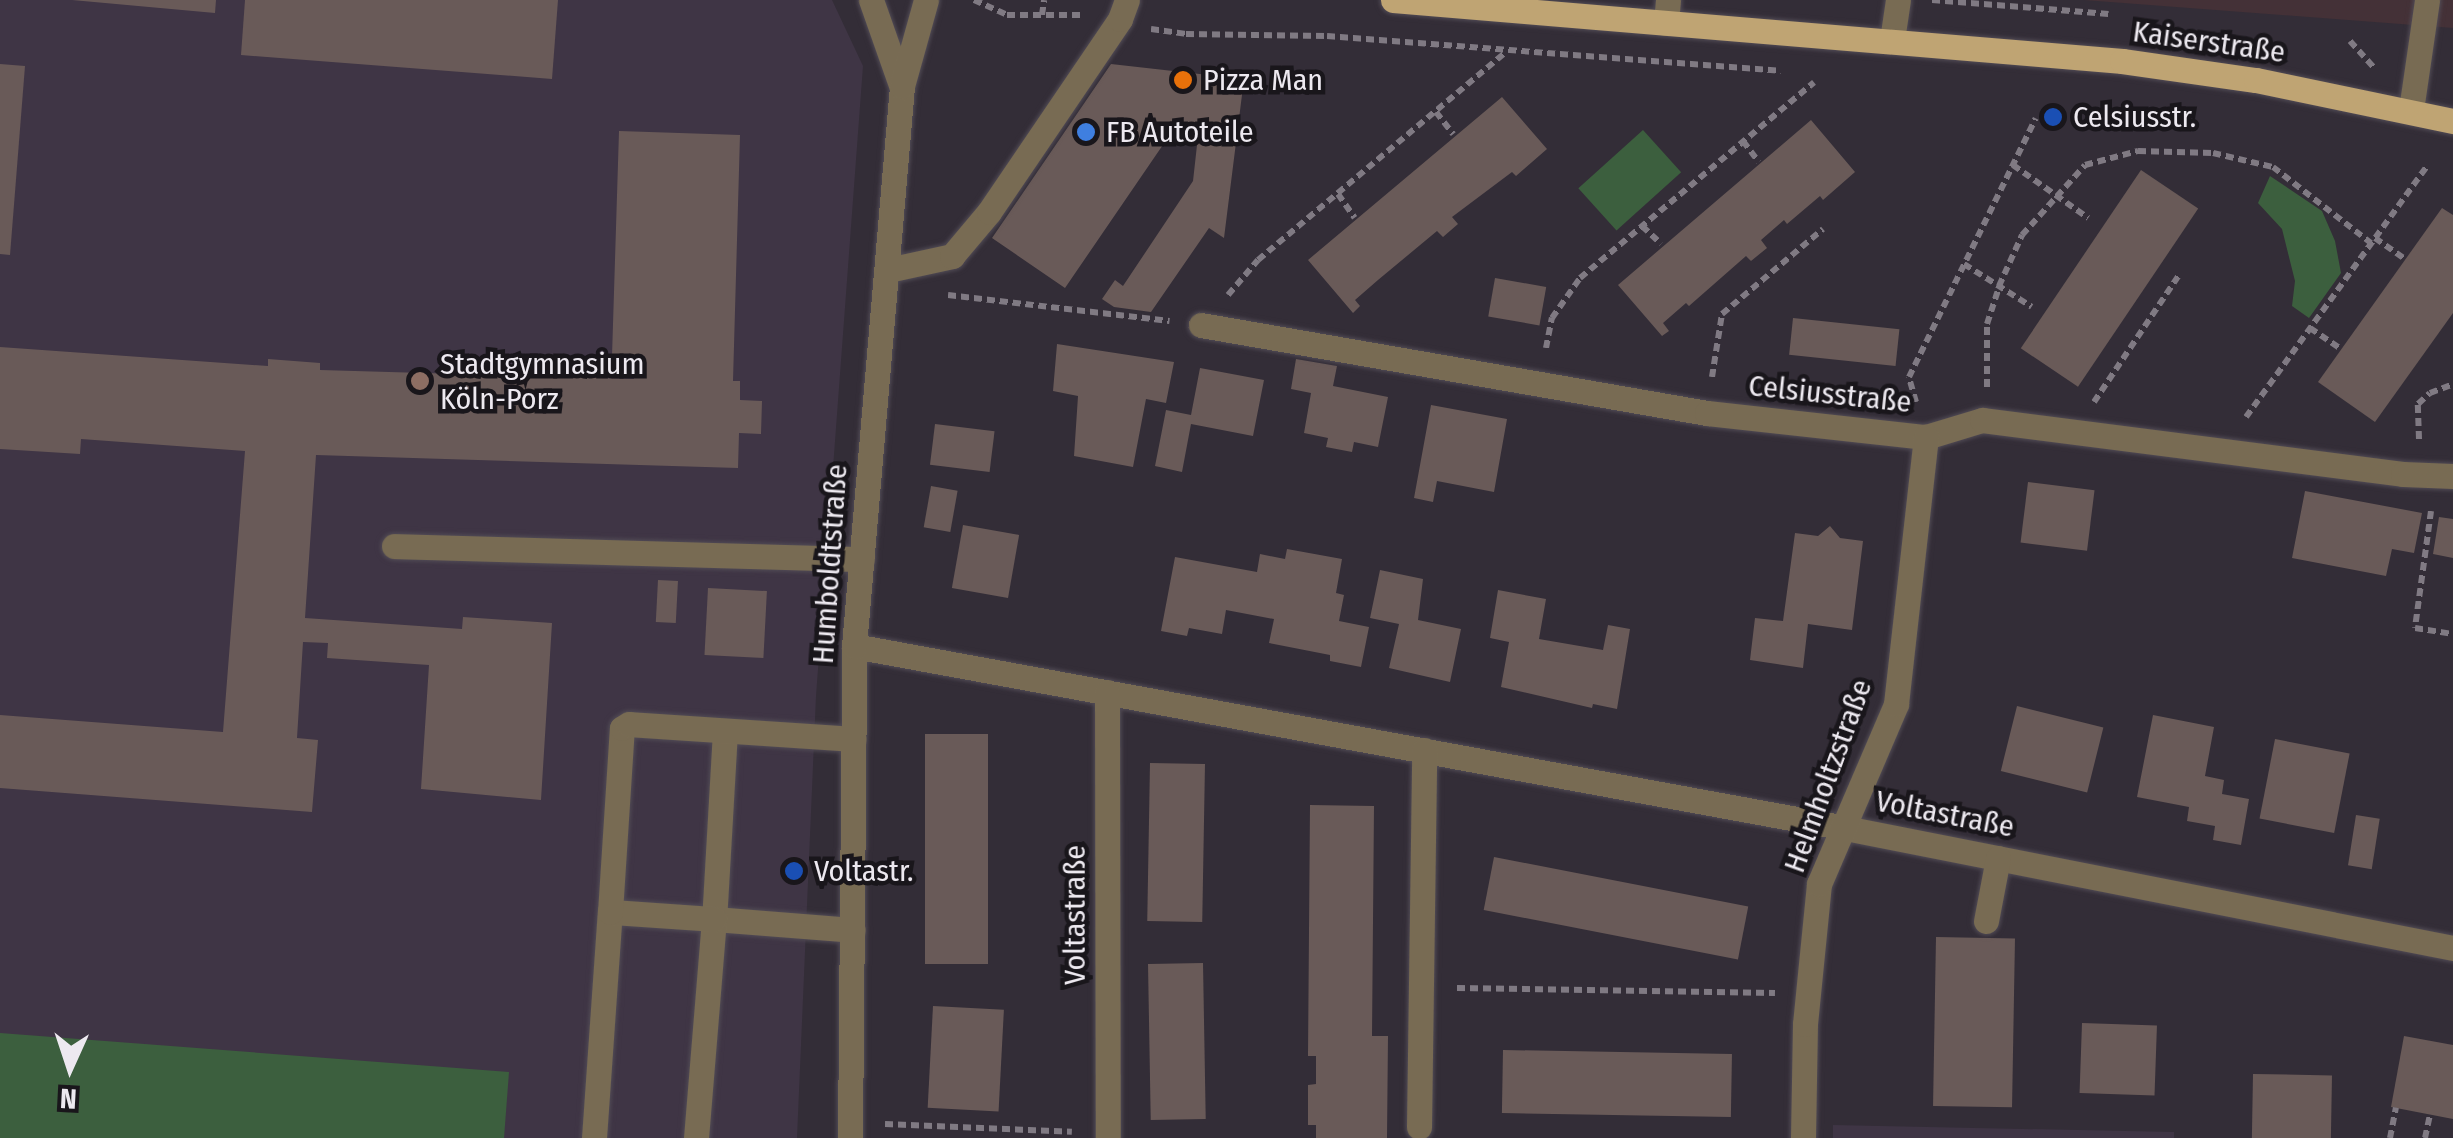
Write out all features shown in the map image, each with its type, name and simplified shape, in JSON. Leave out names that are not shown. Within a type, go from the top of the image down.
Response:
[{"type":"main road","name":"Kaiserstraße","points":[[1393,0],[1667,12],[1892,40],[2141,64],[2256,80],[2453,121]]},
{"type":"street","points":[[871,0],[902,86]]},
{"type":"street","name":"Humboldtstraße","points":[[850,1130],[854,646],[902,86],[926,0]]},
{"type":"street","points":[[1892,40],[1898,0]]},
{"type":"street","points":[[2411,110],[2426,0]]},
{"type":"street","points":[[888,270],[952,256],[989,212],[1122,12]]},
{"type":"street","name":"Celsiusstraße","points":[[1201,324],[1707,413],[1926,437],[1982,420],[2438,475]]},
{"type":"street","name":"Helmholtzstraße","points":[[1803,1138],[1808,994],[1819,884],[1840,827],[1896,704],[1926,437]]},
{"type":"street","points":[[394,546],[862,559]]},
{"type":"street","name":"Voltastraße","points":[[854,646],[1840,827],[2453,948]]},
{"type":"street","name":"Voltastraße","points":[[1106,692],[1108,1136]]},
{"type":"street","points":[[594,1138],[622,728],[628,724],[854,738]]},
{"type":"street","points":[[696,1138],[725,731]]},
{"type":"street","points":[[1420,1127],[1424,750]]},
{"type":"street","points":[[1986,921],[1998,858]]},
{"type":"street","points":[[610,912],[853,930]]},
{"type":"path","points":[[974,0],[1007,15],[1122,12],[1186,34],[1327,36],[1772,74]]},
{"type":"path","points":[[1042,15],[1044,0]]},
{"type":"path","points":[[1932,0],[2108,14]]},
{"type":"path","points":[[946,295],[1201,324],[1258,260],[1506,52]]},
{"type":"path","points":[[1538,384],[1552,318],[1580,278],[1814,82]]},
{"type":"path","points":[[1436,111],[1454,134]]},
{"type":"path","points":[[1926,437],[1909,377],[2036,118]]},
{"type":"path","points":[[1743,141],[1759,162]]},
{"type":"path","points":[[1982,420],[1988,380],[1987,324],[1999,286],[2022,235],[2086,165],[2138,151],[2214,153],[2273,168],[2405,260]]},
{"type":"path","points":[[2013,165],[2088,218]]},
{"type":"path","points":[[2222,451],[2427,166]]},
{"type":"path","points":[[1338,194],[1355,218]]},
{"type":"path","points":[[1642,226],[1661,244]]},
{"type":"path","points":[[1707,413],[1722,314],[1823,229]]},
{"type":"path","points":[[1964,264],[2032,307]]},
{"type":"path","points":[[2074,432],[2179,274]]},
{"type":"path","points":[[2310,328],[2342,349]]},
{"type":"path","points":[[2451,634],[2415,628],[2438,475],[2414,411],[2430,393],[2453,384]]},
{"type":"path","points":[[1421,987],[1808,994]]},
{"type":"path","points":[[2390,1138],[2396,1108]]},
{"type":"path","points":[[2425,1138],[2430,1114]]},
{"type":"path","points":[[850,1130],[1108,1136]]},
{"type":"shaded area","name":"Stadtgymnasium Köln-Porz","points":[[0,0],[832,0],[863,66],[816,696],[797,1138],[0,1138]]},
{"type":"shaded area","points":[[2084,0],[2453,0],[2453,28]]},
{"type":"shaded area","points":[[1833,1125],[2174,1132],[2174,1138],[1833,1138]]},
{"type":"green space","points":[[1643,130],[1681,172],[1616,231],[1578,188]]},
{"type":"green space","points":[[2270,176],[2322,211],[2335,241],[2341,273],[2309,318],[2292,306],[2295,281],[2282,229],[2258,203]]},
{"type":"green space","points":[[0,1033],[509,1072],[504,1138],[0,1138]]},
{"type":"building","points":[[72,0],[216,0],[215,13]]},
{"type":"building","points":[[245,0],[558,0],[552,79],[241,55]]},
{"type":"building","points":[[0,64],[25,66],[10,255],[0,254]]},
{"type":"building","points":[[1111,64],[1244,79],[1224,238],[1209,228],[1151,312],[1114,307],[1102,299],[1115,280],[1123,286],[1193,181],[1197,145],[1169,136],[1065,288],[992,238]]},
{"type":"building","points":[[1502,97],[1547,149],[1516,176],[1512,172],[1452,217],[1458,224],[1443,237],[1437,231],[1378,280],[1355,300],[1360,306],[1353,313],[1308,260]]},
{"type":"building","points":[[1811,120],[1855,172],[1823,200],[1820,196],[1787,224],[1784,220],[1761,240],[1767,248],[1751,261],[1746,256],[1689,306],[1686,303],[1663,323],[1669,331],[1662,336],[1618,285]]},
{"type":"building","points":[[619,131],[740,135],[733,381],[740,381],[740,400],[762,401],[761,434],[739,433],[738,468],[316,455],[305,618],[462,629],[463,617],[552,623],[541,800],[421,789],[429,665],[327,658],[328,643],[303,642],[297,738],[318,740],[312,812],[0,788],[0,715],[223,732],[245,451],[81,439],[80,454],[0,449],[0,347],[268,366],[268,359],[320,363],[320,370],[634,379],[634,356],[612,356]]},
{"type":"building","points":[[2141,170],[2198,209],[2078,387],[2021,348]]},
{"type":"building","points":[[2442,208],[2453,215],[2453,313],[2375,422],[2318,382]]},
{"type":"building","points":[[1495,278],[1546,287],[1539,325],[1488,316]]},
{"type":"building","points":[[1793,318],[1899,329],[1896,366],[1789,355]]},
{"type":"building","points":[[1057,344],[1174,362],[1166,403],[1146,399],[1133,467],[1074,456],[1078,396],[1053,391]]},
{"type":"building","points":[[1296,359],[1337,366],[1333,386],[1388,397],[1378,447],[1354,442],[1352,452],[1326,447],[1328,438],[1304,433],[1311,393],[1291,389]]},
{"type":"building","points":[[1200,368],[1264,380],[1253,436],[1191,424],[1182,472],[1155,466],[1166,410],[1191,415]]},
{"type":"building","points":[[1431,405],[1507,419],[1494,492],[1437,481],[1433,502],[1414,498]]},
{"type":"building","points":[[935,424],[995,431],[990,472],[930,465]]},
{"type":"building","points":[[2028,482],[2095,490],[2087,551],[2021,543]]},
{"type":"building","points":[[931,486],[958,491],[950,532],[924,527]]},
{"type":"building","points":[[2305,491],[2422,513],[2414,553],[2392,549],[2386,576],[2292,558]]},
{"type":"building","points":[[2439,517],[2453,519],[2453,558],[2433,554]]},
{"type":"building","points":[[963,525],[1019,535],[1008,598],[952,588]]},
{"type":"building","points":[[1830,526],[1840,538],[1863,541],[1852,630],[1808,624],[1803,668],[1750,660],[1755,618],[1783,621],[1795,533],[1818,536]]},
{"type":"building","points":[[1287,549],[1342,559],[1336,593],[1344,595],[1339,621],[1369,627],[1361,667],[1330,661],[1330,655],[1269,643],[1274,619],[1226,610],[1222,634],[1189,628],[1187,636],[1161,631],[1175,557],[1257,572],[1260,554],[1285,559]]},
{"type":"building","points":[[1380,570],[1423,579],[1418,620],[1461,629],[1450,682],[1389,668],[1399,624],[1370,618]]},
{"type":"building","points":[[658,580],[678,581],[676,623],[656,622]]},
{"type":"building","points":[[708,588],[767,591],[763,658],[704,655]]},
{"type":"building","points":[[1498,590],[1546,599],[1539,639],[1603,650],[1608,625],[1630,629],[1617,709],[1593,704],[1592,708],[1501,687],[1509,642],[1490,638]]},
{"type":"building","points":[[2017,706],[2103,728],[2087,793],[2001,771]]},
{"type":"building","points":[[2153,715],[2214,727],[2205,776],[2224,780],[2222,794],[2249,799],[2241,845],[2213,840],[2215,826],[2187,821],[2189,807],[2137,797]]},
{"type":"building","points":[[925,734],[988,734],[988,964],[925,964]]},
{"type":"building","points":[[2275,739],[2350,754],[2334,833],[2260,819]]},
{"type":"building","points":[[1150,763],[1205,764],[1202,922],[1147,921]]},
{"type":"building","points":[[1310,805],[1374,806],[1372,1036],[1388,1036],[1387,1138],[1316,1138],[1316,1125],[1308,1125],[1308,1085],[1316,1084],[1316,1056],[1308,1056]]},
{"type":"building","points":[[2356,815],[2380,819],[2372,869],[2348,865]]},
{"type":"building","points":[[1494,857],[1748,906],[1738,959],[1484,910]]},
{"type":"building","points":[[1936,937],[2015,938],[2012,1107],[1933,1106]]},
{"type":"building","points":[[1203,963],[1206,1119],[1151,1120],[1148,964]]},
{"type":"building","points":[[933,1006],[1004,1010],[999,1112],[928,1108]]},
{"type":"building","points":[[2082,1023],[2157,1026],[2155,1096],[2080,1093]]},
{"type":"building","points":[[2404,1036],[2453,1045],[2453,1119],[2391,1107]]},
{"type":"building","points":[[1503,1050],[1732,1054],[1731,1117],[1502,1113]]},
{"type":"building","points":[[2253,1074],[2332,1075],[2331,1138],[2252,1138]]},
{"type":"place","name":"Pizza Man","points":[[1183,80]]},
{"type":"place","name":"Celsiusstr.","points":[[2053,117]]},
{"type":"place","name":"FB Autoteile","points":[[1086,132]]},
{"type":"place","name":"Stadtgymnasium Köln-Porz","points":[[420,381]]},
{"type":"place","name":"Voltastr.","points":[[794,871]]}]
